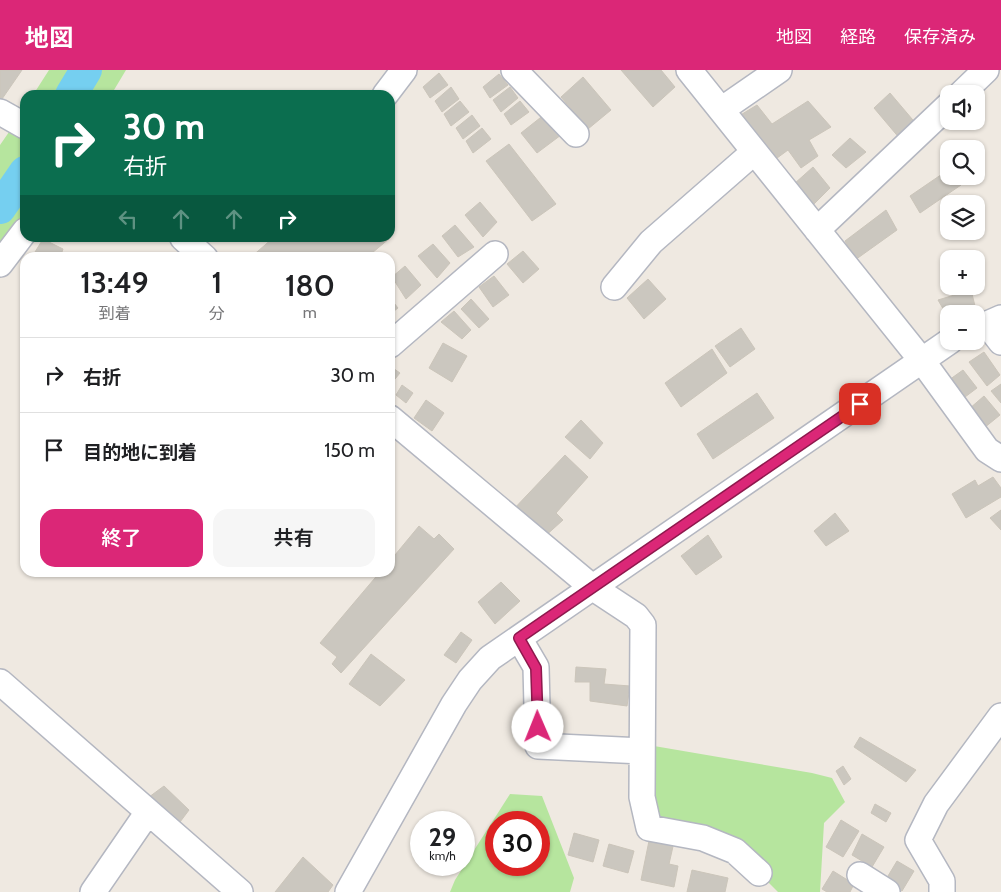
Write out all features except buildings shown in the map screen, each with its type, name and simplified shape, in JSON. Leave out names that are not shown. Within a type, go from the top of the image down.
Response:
[{"type":"street","points":[[389,90],[404,70]]},
{"type":"street","points":[[514,70],[576,134]]},
{"type":"street","points":[[689,70],[923,362],[987,450],[1001,460]]},
{"type":"street","points":[[721,110],[779,70]]},
{"type":"street","points":[[970,85],[986,70]]},
{"type":"street","points":[[817,230],[940,114]]},
{"type":"street","points":[[614,287],[651,242],[754,152]]},
{"type":"street","points":[[0,264],[20,238]]},
{"type":"street","points":[[187,242],[198,252]]},
{"type":"street","points":[[395,341],[495,254]]},
{"type":"street","points":[[348,892],[454,704],[470,680],[490,658],[940,349]]},
{"type":"street","points":[[395,422],[592,587],[636,616],[643,625],[642,796],[649,828],[702,838],[719,844],[735,851],[759,873]]},
{"type":"street","points":[[519,638],[536,668],[538,746],[642,751]]},
{"type":"street","points":[[0,682],[240,892]]},
{"type":"street","points":[[942,892],[942,881],[918,840],[936,804],[1001,716]]},
{"type":"street","points":[[93,892],[148,812]]},
{"type":"street","points":[[860,875],[887,892]]},
{"type":"green space","points":[[49,70],[126,70],[114,90],[36,90]]},
{"type":"green space","points":[[20,116],[20,227],[0,254],[0,145]]},
{"type":"green space","points":[[654,746],[832,778],[845,802],[824,823],[820,892],[778,892],[759,873],[649,828]]},
{"type":"green space","points":[[510,794],[542,796],[548,811],[499,811]]},
{"type":"green space","points":[[550,816],[574,878],[570,892],[450,892],[458,876],[475,876],[475,849],[485,833],[485,876],[550,876]]},
{"type":"waterway","points":[[74,90],[86,70]]},
{"type":"waterway","points":[[0,208],[20,179]]},
{"type":"route","points":[[538,727],[536,668],[519,638],[860,404]]}]
